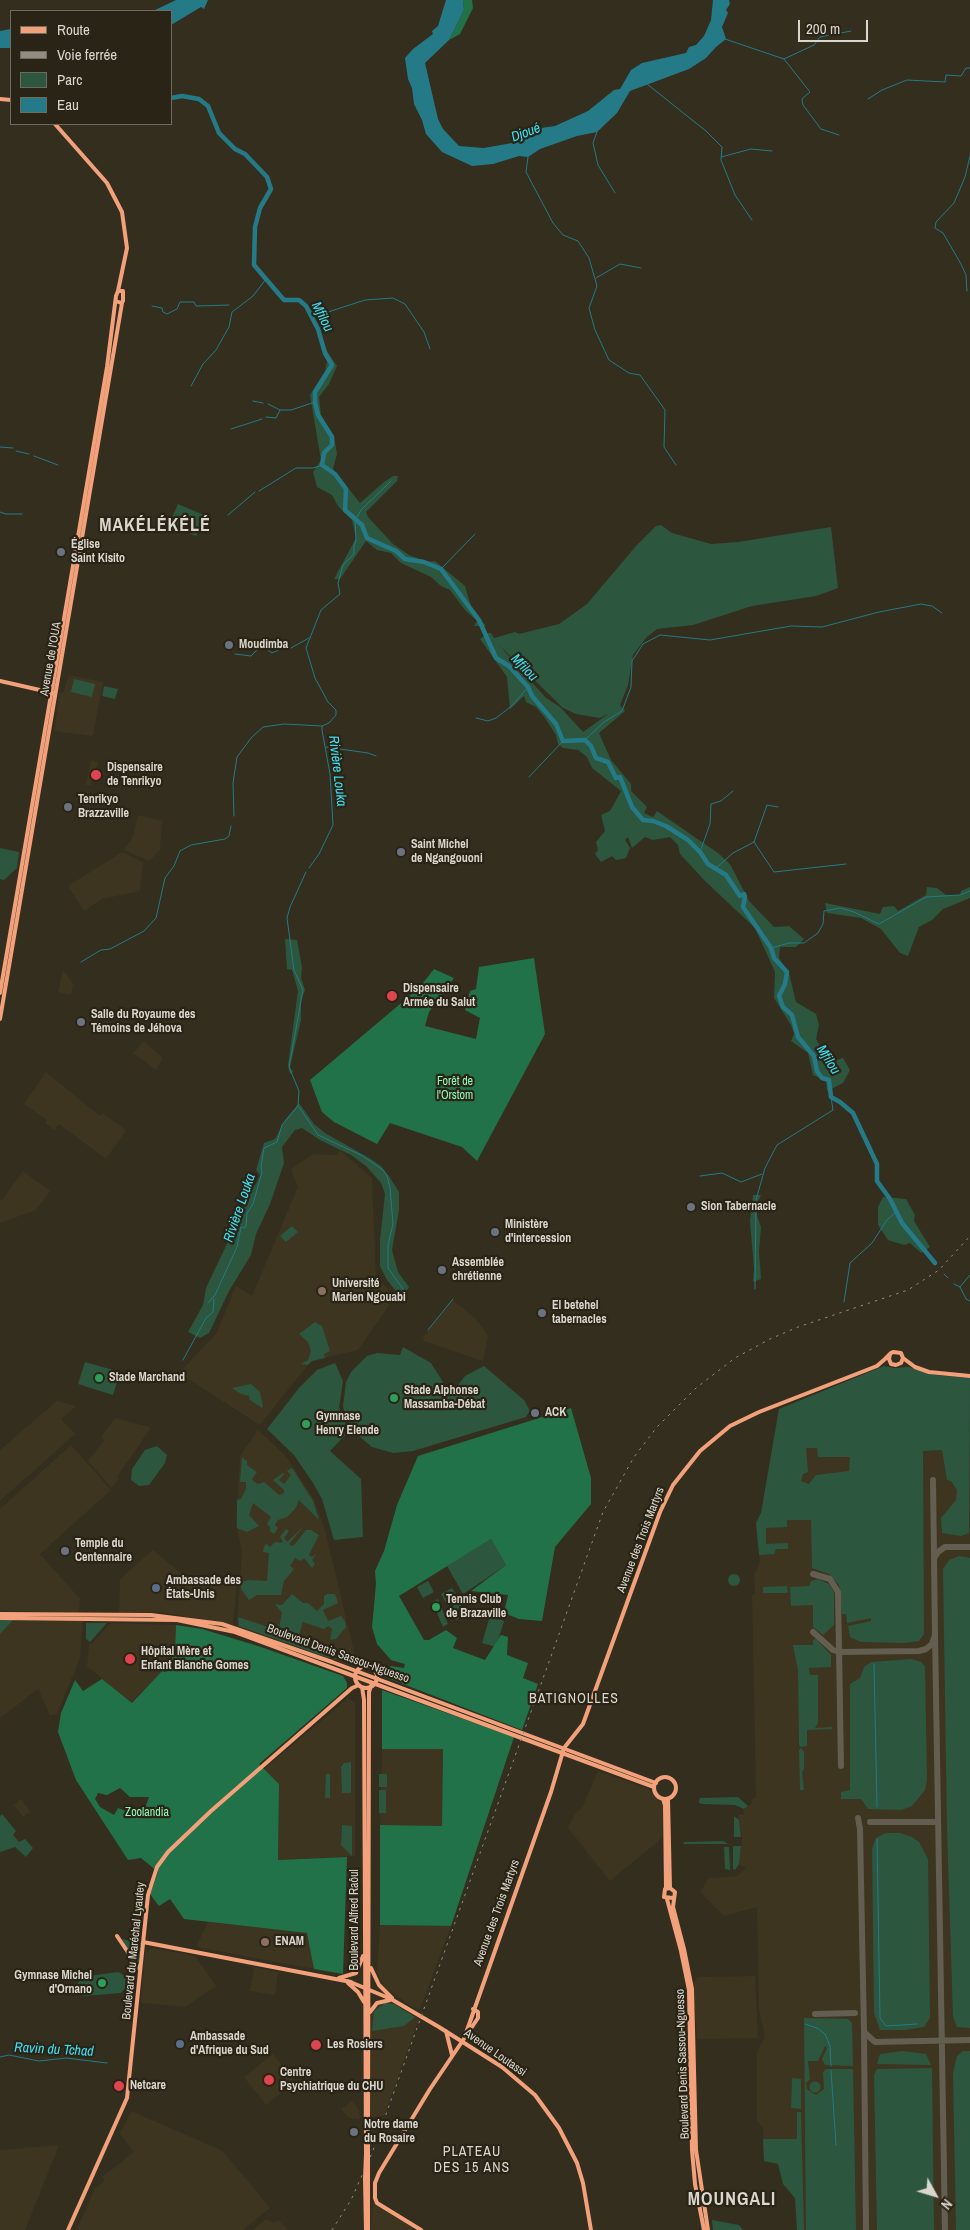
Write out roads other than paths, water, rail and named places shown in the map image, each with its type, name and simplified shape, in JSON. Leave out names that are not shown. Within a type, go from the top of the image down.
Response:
[{"type":"main road","points":[[56,125],[104,179],[116,198],[124,219],[127,243],[118,292],[124,291],[123,272]]},
{"type":"main road","name":"Avenue de l'OUA","points":[[0,993],[124,291]]},
{"type":"main road","name":"Avenue de l'OUA","points":[[0,1019],[118,292]]},
{"type":"main road","points":[[116,301],[122,303]]},
{"type":"main road","points":[[0,681],[54,693]]},
{"type":"main road","points":[[915,1367],[903,1358],[898,1351],[890,1354],[891,1364],[915,1367],[933,1373],[970,1376]]},
{"type":"main road","name":"Avenue des Trois Martyrs","points":[[877,1366],[890,1354]]},
{"type":"main road","points":[[900,1364],[903,1358]]},
{"type":"main road","name":"Avenue des Trois Martyrs","points":[[466,2033],[564,1750],[583,1724],[664,1503],[687,1465],[712,1440],[742,1420],[877,1366],[891,1364]]},
{"type":"main road","name":"Boulevard Denis Sassou-Nguesso","points":[[0,1616],[155,1619],[200,1624],[234,1632],[376,1680],[655,1785]]},
{"type":"main road","points":[[360,1686],[356,1680],[356,1673],[362,1667],[370,1667],[376,1673],[376,1680],[371,1686]]},
{"type":"main road","name":"Boulevard du Maréchal Lyautey","points":[[68,2230],[127,2098],[150,1882],[161,1860],[215,1807],[352,1688],[356,1680]]},
{"type":"main road","name":"Boulevard Alfred Raôul","points":[[360,1686],[364,1700],[365,1947],[367,1987]]},
{"type":"main road","name":"Boulevard du Maréchal Lyautey","points":[[352,1688],[371,1686]]},
{"type":"main road","name":"Boulevard Alfred Raôul","points":[[367,2179],[365,2005],[369,1961],[369,1692],[371,1686]]},
{"type":"main road","points":[[564,1750],[569,1742]]},
{"type":"main road","points":[[666,1777],[674,1780],[675,1793],[666,1799],[656,1794],[655,1785],[666,1777]]},
{"type":"main road","points":[[666,1799],[668,1888]]},
{"type":"main road","name":"Boulevard Denis Sassou-Nguesso","points":[[704,2230],[695,2184],[692,2150],[688,1990],[681,1951],[667,1899],[663,1893],[668,1888],[675,1892],[673,1898],[693,1998],[696,2150],[708,2230]]},
{"type":"main road","points":[[667,1899],[673,1898]]},
{"type":"main road","points":[[117,1936],[140,1970]]},
{"type":"main road","name":"Avenue Loutassi","points":[[145,1943],[155,1943],[334,1978],[367,1987],[392,1999],[446,2031],[516,2078],[539,2100],[555,2121],[569,2145],[580,2173],[591,2230]]},
{"type":"main road","points":[[334,1978],[356,1972],[361,1963],[365,1947]]},
{"type":"main road","points":[[369,1961],[379,1985],[392,1999],[377,2003],[369,2014]]},
{"type":"main road","points":[[346,1981],[358,1992],[365,2005]]},
{"type":"main road","points":[[367,1987],[369,2014],[367,2230]]},
{"type":"main road","name":"Avenue des Trois Martyrs","points":[[421,2230],[377,2203],[374,2192],[378,2173],[479,2015],[473,2009]]},
{"type":"main road","points":[[446,2031],[452,2055]]},
{"type":"water","points":[[176,0],[208,0],[204,9],[201,7],[172,24],[172,10],[155,10]]},
{"type":"water","name":"Djoué","points":[[446,0],[463,0],[464,10],[449,40],[425,63],[438,119],[443,129],[459,146],[484,148],[512,143],[527,130],[555,126],[588,111],[614,90],[620,89],[631,70],[642,63],[686,53],[689,47],[696,45],[704,36],[711,20],[713,0],[729,0],[730,4],[726,10],[728,13],[722,27],[726,39],[706,58],[689,69],[630,91],[617,113],[597,132],[577,136],[540,149],[528,157],[519,156],[493,164],[472,166],[442,152],[426,134],[414,104],[412,88],[408,79],[405,58],[413,49],[433,34],[432,31],[438,26]]},
{"type":"water","points":[[10,29],[10,48],[0,48],[0,31]]},
{"type":"waterway","points":[[784,59],[814,45],[820,37],[851,31]]},
{"type":"waterway","points":[[725,39],[784,59],[810,92],[802,99],[803,105],[821,129],[839,135]]},
{"type":"waterway","points":[[868,99],[882,90],[907,80],[945,82],[946,75],[961,76],[966,68],[970,68]]},
{"type":"waterway","points":[[647,84],[706,131],[722,147],[721,160],[735,195],[752,220]]},
{"type":"waterway","name":"Mfilou","points":[[172,98],[182,96],[199,99],[208,106],[219,133],[235,149],[245,154],[267,177],[271,189],[260,208],[255,227],[254,265],[284,300],[299,300],[306,306],[318,329],[325,353],[332,365],[315,392],[315,402],[318,415],[332,437],[332,445],[324,453],[322,465],[335,474],[346,489],[345,510],[362,525],[367,538],[396,551],[405,559],[424,562],[441,569],[479,620],[496,658],[509,666],[528,687],[532,696],[556,724],[563,741],[585,740],[591,746],[596,758],[608,762],[616,778],[620,777],[632,807],[643,820],[653,821],[666,826],[688,840],[700,852],[708,864],[726,875],[740,896],[744,894],[743,907],[771,948],[774,958],[787,972],[785,984],[779,996],[783,1007],[792,1015],[798,1037],[814,1056],[817,1071],[822,1078],[829,1080],[831,1097],[853,1113],[877,1164],[877,1181],[890,1199],[902,1223],[935,1263]]},
{"type":"waterway","points":[[597,132],[593,143],[598,165],[615,193]]},
{"type":"waterway","points":[[721,157],[751,149],[772,151]]},
{"type":"waterway","points":[[967,291],[966,275],[961,264],[943,233],[935,228],[936,222],[954,203],[965,177],[970,156]]},
{"type":"waterway","points":[[528,157],[526,172],[553,223],[563,235],[578,241],[589,258],[597,286],[589,308],[595,330],[609,360],[629,373],[640,375],[665,410],[664,447],[676,465]]},
{"type":"waterway","points":[[596,278],[620,264],[641,268]]},
{"type":"waterway","points":[[191,386],[203,364],[216,350],[229,327],[232,312],[253,296],[266,279]]},
{"type":"waterway","points":[[307,311],[328,312],[365,300],[393,298],[405,304],[424,332],[430,349]]},
{"type":"waterway","points":[[152,306],[162,308],[163,312],[167,314],[177,309],[180,302],[194,302],[196,306],[229,305]]},
{"type":"waterway","points":[[253,401],[263,403]]},
{"type":"waterway","points":[[266,417],[276,418],[280,410],[291,410],[315,402]]},
{"type":"waterway","points":[[268,404],[280,410]]},
{"type":"waterway","points":[[231,429],[262,419]]},
{"type":"waterway","points":[[0,447],[13,448]]},
{"type":"waterway","points":[[16,451],[29,454]]},
{"type":"waterway","points":[[34,456],[58,465]]},
{"type":"waterway","points":[[259,491],[296,468],[313,468],[322,465]]},
{"type":"waterway","name":"Rivière Louka","points":[[309,868],[319,854],[333,825],[330,774],[322,726],[329,723],[336,715],[336,710],[328,702],[315,678],[306,648],[321,610],[340,594],[338,583],[343,565],[354,554],[356,540],[355,520],[361,510],[391,481]]},
{"type":"waterway","points":[[228,515],[255,492]]},
{"type":"waterway","points":[[0,512],[22,514]]},
{"type":"waterway","points":[[441,569],[475,534]]},
{"type":"waterway","points":[[585,740],[604,722],[622,711],[631,687],[632,661],[643,644],[660,635],[710,640],[791,626],[822,627],[879,612],[921,604],[932,606],[942,613]]},
{"type":"waterway","points":[[235,654],[251,656],[259,648],[264,647],[272,653],[283,648],[291,648],[309,638]]},
{"type":"waterway","points":[[476,718],[488,721],[496,718],[513,705],[528,687]]},
{"type":"waterway","points":[[234,816],[233,783],[237,757],[251,738],[263,727],[284,724],[322,726]]},
{"type":"waterway","points":[[529,777],[563,741]]},
{"type":"waterway","points":[[326,747],[368,753],[376,756]]},
{"type":"waterway","points":[[700,852],[710,824],[711,804],[721,801],[733,791]]},
{"type":"waterway","points":[[715,869],[733,853],[754,842],[767,805],[778,807]]},
{"type":"waterway","points":[[81,962],[101,950],[110,949],[144,931],[156,918],[165,878],[174,866],[180,851],[191,845],[225,839],[229,836],[231,826]]},
{"type":"waterway","points":[[754,842],[774,872],[846,864]]},
{"type":"waterway","name":"Rivière Louka","points":[[208,1303],[215,1295],[237,1247],[241,1227],[244,1228],[246,1226],[247,1213],[253,1204],[262,1172],[264,1148],[277,1142],[282,1125],[298,1106],[299,1091],[289,1067],[303,990],[294,970],[287,918],[306,872]]},
{"type":"waterway","points":[[771,948],[789,943],[804,943],[818,933],[823,924],[824,911],[840,908],[854,912],[879,924],[926,897],[960,895],[970,891]]},
{"type":"waterway","points":[[755,1289],[756,1200],[765,1168],[777,1145],[833,1110],[831,1097]]},
{"type":"waterway","points":[[299,1107],[318,1135],[363,1156],[383,1170],[387,1176],[393,1224],[388,1245],[388,1268],[403,1289]]},
{"type":"waterway","points":[[700,1176],[722,1173],[741,1182],[762,1174]]},
{"type":"waterway","points":[[844,1302],[850,1263],[872,1243],[887,1220],[896,1212]]},
{"type":"waterway","name":"Mfilou","points":[[944,1274],[948,1278]]},
{"type":"waterway","points":[[960,1287],[970,1275]]},
{"type":"waterway","name":"Mfilou","points":[[954,1284],[960,1287],[966,1299],[970,1301]]},
{"type":"waterway","name":"Rivière Louka","points":[[183,1360],[206,1318],[213,1312],[214,1299]]},
{"type":"waterway","points":[[428,1330],[453,1299]]},
{"type":"waterway","points":[[874,1664],[877,1807]]},
{"type":"waterway","points":[[877,1839],[880,2018],[886,2026],[917,2024]]},
{"type":"waterway","points":[[805,2024],[817,2028],[825,2034],[830,2046],[831,2066]]},
{"type":"waterway","name":"Ravin du Tchad","points":[[0,2057],[9,2055],[39,2061],[66,2058],[107,2063]]},
{"type":"waterway","points":[[831,2070],[836,2145]]},
{"type":"railway","points":[[332,2230],[351,2200],[372,2153],[603,1512],[634,1457],[657,1427],[696,1388],[735,1358],[770,1339],[798,1327],[908,1290],[939,1270],[970,1236]]},
{"type":"place","name":"Église Saint Kisito","points":[[61,552]]},
{"type":"place","name":"Moudimba","points":[[229,645]]},
{"type":"place","name":"Dispensaire de Tenrikyo","points":[[96,775]]},
{"type":"place","name":"Tenrikyo Brazzaville","points":[[68,807]]},
{"type":"place","name":"Saint Michel de Ngangouoni","points":[[401,852]]},
{"type":"place","name":"Dispensaire Armée du Salut","points":[[392,996]]},
{"type":"place","name":"Salle du Royaume des Témoins de Jéhova","points":[[81,1022]]},
{"type":"place","name":"Sion Tabernacle","points":[[691,1207]]},
{"type":"place","name":"Ministère d'intercession","points":[[495,1232]]},
{"type":"place","name":"Assemblée chrétienne","points":[[442,1270]]},
{"type":"place","name":"Université Marien Ngouabi","points":[[322,1291]]},
{"type":"place","name":"El betehel tabernacles","points":[[542,1313]]},
{"type":"place","name":"Stade Marchand","points":[[99,1378]]},
{"type":"place","name":"Stade Alphonse Massamba-Débat","points":[[394,1398]]},
{"type":"place","name":"ACK","points":[[535,1413]]},
{"type":"place","name":"Gymnase Henry Elende","points":[[306,1424]]},
{"type":"place","name":"Temple du Centennaire","points":[[65,1551]]},
{"type":"place","name":"Ambassade des États-Unis","points":[[156,1588]]},
{"type":"place","name":"Tennis Club de Brazaville","points":[[436,1607]]},
{"type":"place","name":"Hôpital Mère et Enfant Blanche Gomes","points":[[130,1659]]},
{"type":"place","name":"ENAM","points":[[265,1942]]},
{"type":"place","name":"Gymnase Michel d'Ornano","points":[[102,1983]]},
{"type":"place","name":"Ambassade d'Afrique du Sud","points":[[180,2044]]},
{"type":"place","name":"Les Rosiers","points":[[316,2045]]},
{"type":"place","name":"Centre Psychiatrique du CHU","points":[[269,2080]]},
{"type":"place","name":"Netcare","points":[[119,2086]]},
{"type":"place","name":"Notre dame du Rosaire","points":[[354,2132]]},
{"type":"district","name":"MAKÉLÉKÉLÉ","points":[[155,526]]},
{"type":"district","name":"BATIGNOLLES","points":[[574,1699]]},
{"type":"district","name":"PLATEAU DES 15 ANS","points":[[472,2160]]},
{"type":"district","name":"MOUNGALI","points":[[732,2200]]},
{"type":"park label","name":"Forêt de l'Orstom","points":[[455,1089]]},
{"type":"park label","name":"Zoolandia","points":[[147,1813]]}]
